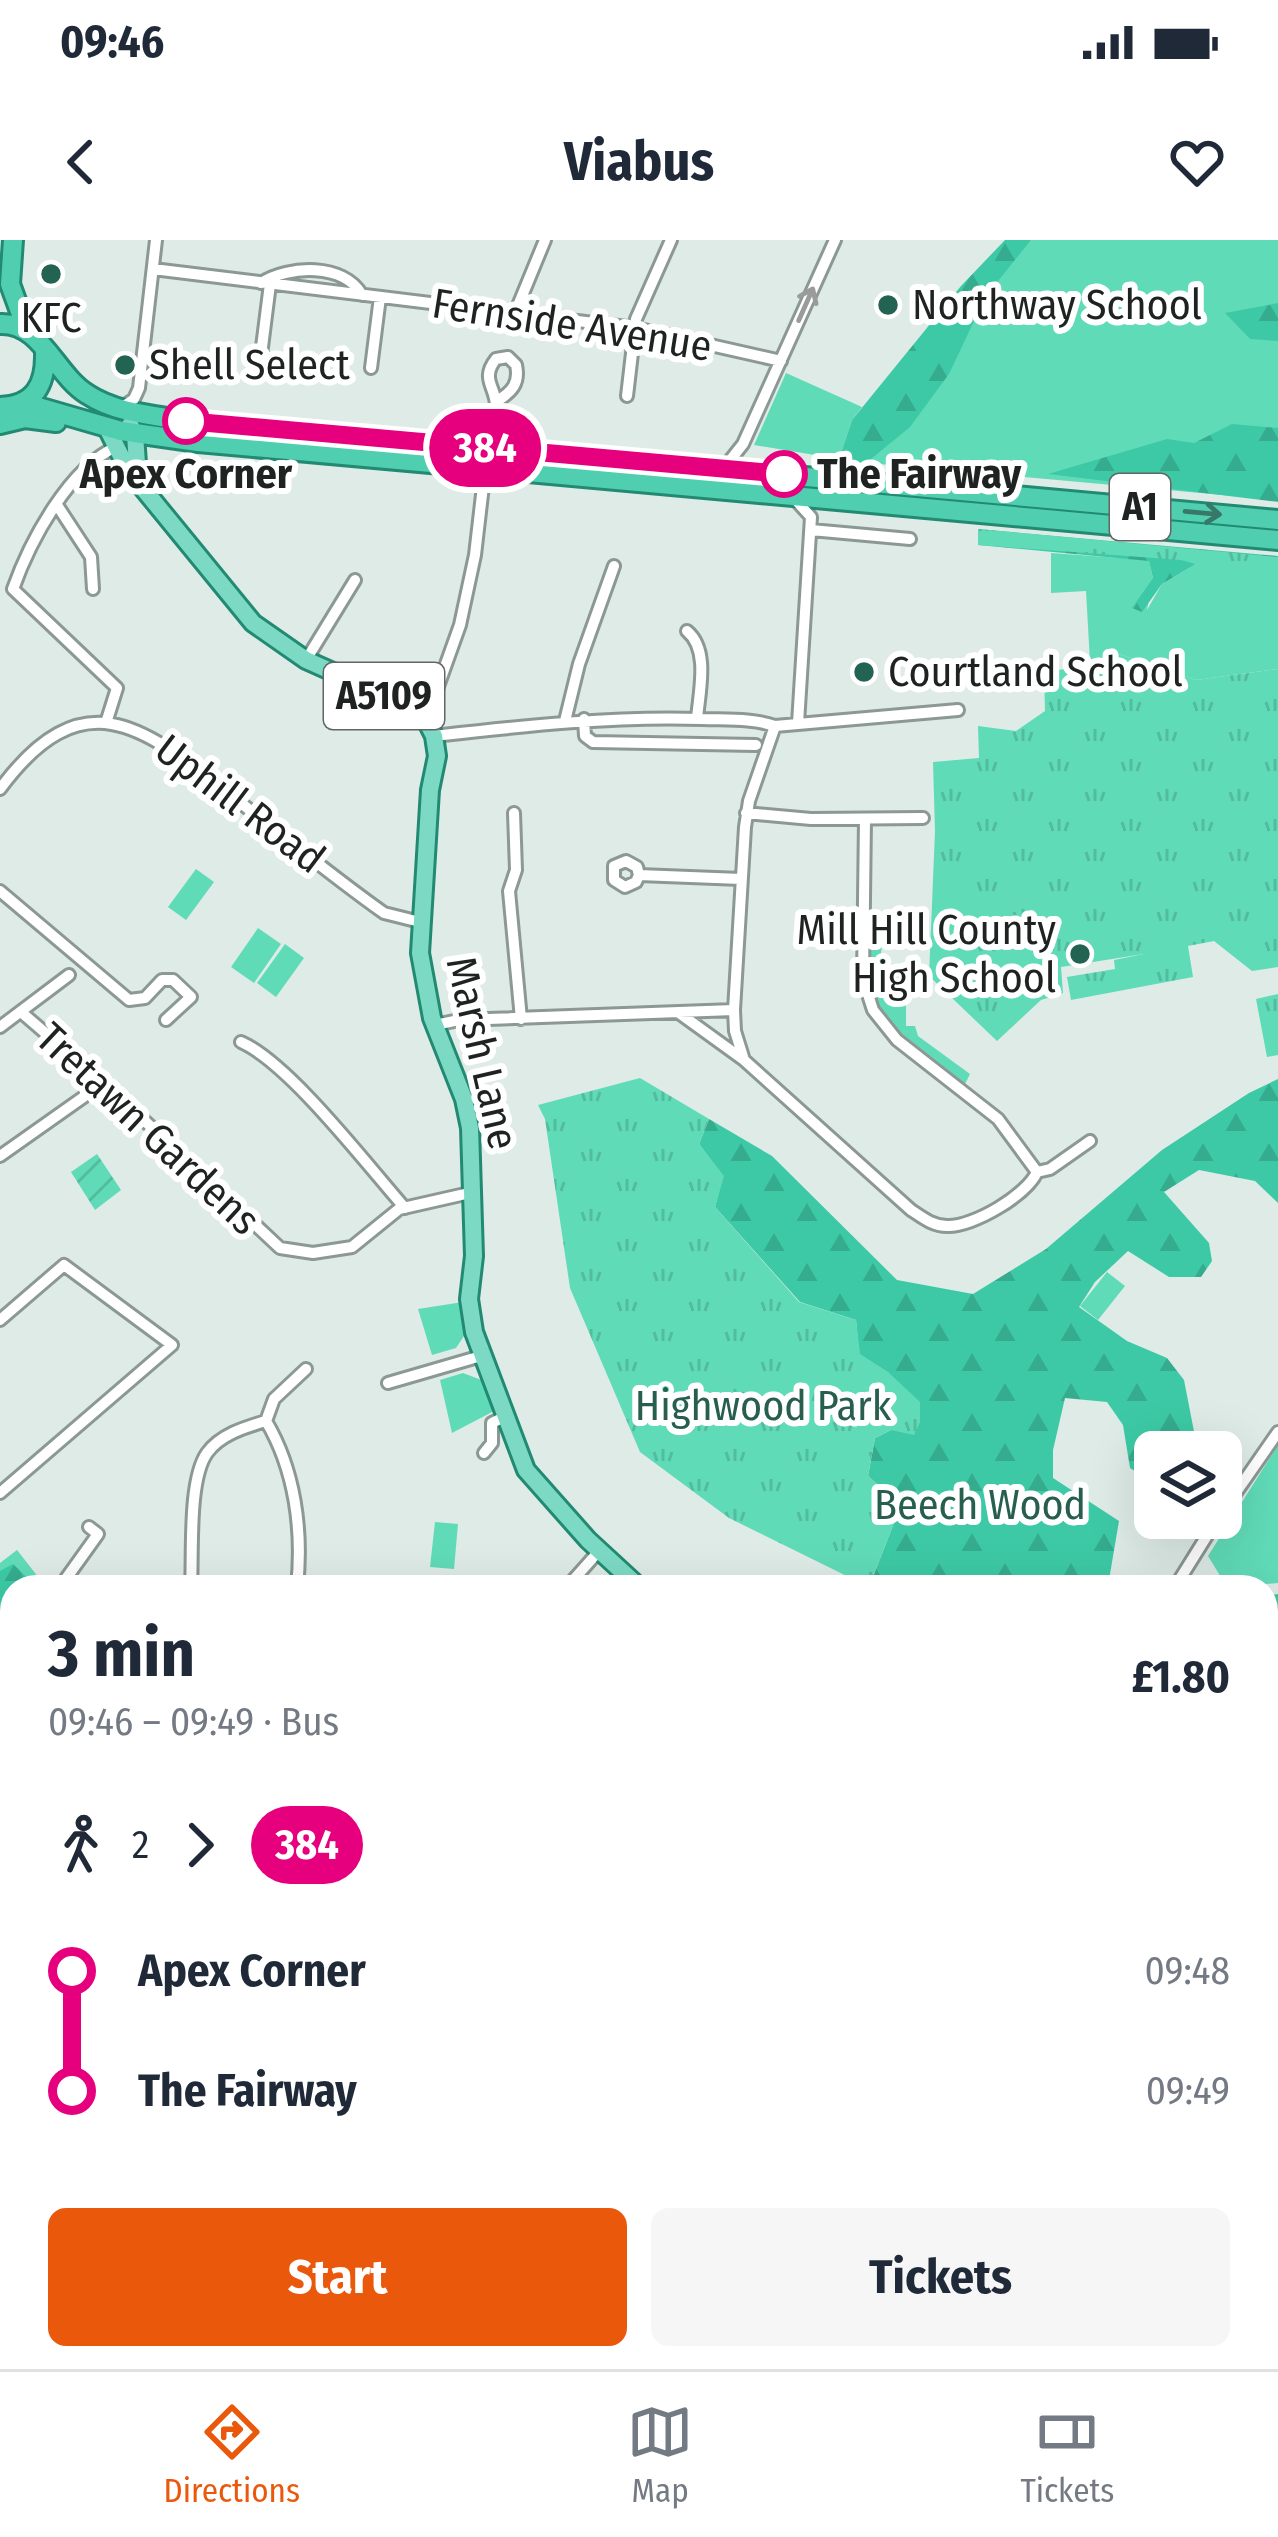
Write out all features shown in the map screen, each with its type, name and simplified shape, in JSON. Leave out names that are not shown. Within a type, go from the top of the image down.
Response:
[{"type":"highway","points":[[1,412],[24,404],[38,391],[46,374],[45,352],[26,328],[10,284],[13,240]]},
{"type":"highway","points":[[0,324],[26,328]]},
{"type":"highway","name":"A1","points":[[45,352],[87,394],[120,409],[157,416],[1278,520]]},
{"type":"highway","name":"A1","points":[[24,404],[135,434],[1278,540]]},
{"type":"highway","name":"A1","points":[[1,412],[93,430],[107,428]]},
{"type":"main road","points":[[120,409],[135,434],[138,479]]},
{"type":"main road","name":"A5109","points":[[107,428],[128,470],[253,623],[306,660],[380,693],[430,728]]},
{"type":"main road","name":"Marsh Lane","points":[[430,728],[436,756],[420,922],[421,963],[435,1025],[464,1099],[470,1128],[474,1256],[469,1299],[482,1356],[526,1470],[625,1575]]},
{"type":"street","points":[[120,409],[134,399],[139,388],[156,240]]},
{"type":"street","points":[[515,313],[545,240]]},
{"type":"street","points":[[627,396],[634,328],[671,240]]},
{"type":"street","points":[[724,469],[743,444],[835,240]]},
{"type":"street","name":"Fernside Avenue","points":[[153,269],[266,283],[290,270],[310,271],[347,279],[362,295],[634,328],[781,361]]},
{"type":"street","points":[[261,355],[266,283]]},
{"type":"street","points":[[371,368],[380,297]]},
{"type":"street","points":[[139,388],[157,416]]},
{"type":"street","points":[[490,448],[497,400]]},
{"type":"street","points":[[0,594],[13,589],[80,469],[116,447]]},
{"type":"street","points":[[466,466],[483,487],[475,555],[430,728],[584,719],[697,719],[776,726],[958,710]]},
{"type":"street","points":[[792,496],[811,523],[798,723]]},
{"type":"street","points":[[57,505],[92,557],[93,590]]},
{"type":"street","points":[[811,523],[910,539]]},
{"type":"street","points":[[565,721],[579,664],[614,566]]},
{"type":"street","points":[[306,660],[355,580]]},
{"type":"street","points":[[13,589],[117,688],[106,723]]},
{"type":"street","points":[[687,631],[696,639],[700,653],[697,719]]},
{"type":"street","points":[[584,719],[585,736],[593,742],[756,745]]},
{"type":"street","name":"Uphill Road","points":[[0,789],[47,737],[106,723],[146,733],[384,913],[420,922]]},
{"type":"street","points":[[744,1060],[734,1010],[746,813],[776,726]]},
{"type":"street","points":[[514,813],[516,870],[508,891],[521,1018]]},
{"type":"street","points":[[746,813],[923,818]]},
{"type":"street","points":[[866,819],[863,979],[873,1010],[897,1040],[998,1119],[1037,1172]]},
{"type":"street","points":[[639,874],[742,879]]},
{"type":"street","points":[[0,891],[129,1000],[145,998],[162,980],[172,980],[190,997],[166,1020]]},
{"type":"street","points":[[0,1027],[69,975]]},
{"type":"street","points":[[435,1025],[459,1020],[734,1010]]},
{"type":"street","name":"Tretawn Gardens","points":[[21,1012],[280,1248],[313,1253],[352,1247],[405,1208],[474,1192]]},
{"type":"street","points":[[677,1012],[744,1060],[926,1220],[949,1227],[979,1220],[1028,1185],[1037,1172],[1090,1141]]},
{"type":"street","points":[[241,1042],[265,1057],[314,1105],[405,1208]]},
{"type":"street","points":[[0,1156],[102,1084]]},
{"type":"street","points":[[0,1320],[64,1265],[172,1345],[0,1493]]},
{"type":"street","points":[[388,1383],[482,1356]]},
{"type":"street","points":[[191,1575],[197,1480],[207,1453],[232,1432],[266,1420],[274,1400],[306,1370]]},
{"type":"street","points":[[484,1453],[492,1442],[492,1423],[504,1417]]},
{"type":"street","points":[[266,1420],[281,1446],[299,1522],[297,1575]]},
{"type":"street","points":[[1242,1484],[1278,1432]]},
{"type":"street","points":[[69,1575],[98,1534],[89,1527]]},
{"type":"street","points":[[1183,1575],[1205,1539]]},
{"type":"street","points":[[577,1575],[598,1551]]},
{"type":"green space","points":[[1005,240],[1031,240],[986,296],[949,374],[910,427],[865,464],[839,459],[852,420],[961,286]]},
{"type":"green space","points":[[1013,240],[1278,240],[1278,500],[868,463]]},
{"type":"green space","points":[[1278,303],[1278,341],[1250,339],[1225,313]]},
{"type":"green space","points":[[786,373],[862,407],[852,420],[839,459],[754,445]]},
{"type":"green space","points":[[1232,424],[1278,428],[1278,502],[1048,474],[1167,439],[1194,443]]},
{"type":"green space","points":[[978,529],[1278,556],[1278,576],[1196,564],[1162,584],[1142,612],[1132,608],[1153,578],[1149,561],[978,545]]},
{"type":"green space","points":[[978,529],[1278,557],[1278,576],[1221,571],[1181,560],[978,545]]},
{"type":"green space","points":[[1051,553],[1149,560],[1153,578],[1147,610],[1162,584],[1196,564],[1278,576],[1278,669],[1196,680],[1119,654],[1090,662],[1086,591],[1051,593]]},
{"type":"green space","name":"Mill Hill County High School","points":[[1119,654],[1196,680],[1278,669],[1278,967],[1252,971],[1214,941],[1188,946],[1193,977],[1071,1000],[1067,977],[1115,969],[1114,960],[1144,954],[1061,967],[1063,993],[1041,1000],[997,1041],[929,976],[933,762],[979,758],[978,726],[1016,731],[1045,711],[1044,673],[1114,659]]},
{"type":"green space","points":[[196,869],[214,882],[186,920],[168,907]]},
{"type":"green space","points":[[258,928],[281,944],[254,983],[231,967]]},
{"type":"green space","points":[[869,942],[882,942],[878,992],[906,993],[906,1026],[915,1026],[918,1036],[970,1074],[965,1084],[885,1021],[874,993],[869,992]]},
{"type":"green space","points":[[285,944],[304,958],[276,997],[257,983]]},
{"type":"green space","points":[[1278,994],[1278,1055],[1267,1057],[1256,999]]},
{"type":"green space","name":"Highwood Park","points":[[640,1078],[709,1119],[699,1144],[724,1176],[715,1207],[799,1302],[856,1320],[860,1354],[920,1402],[914,1435],[891,1430],[875,1438],[868,1476],[901,1505],[874,1575],[845,1575],[729,1518],[640,1452],[570,1288],[545,1119],[538,1105]]},
{"type":"green space","name":"Beech Wood","points":[[1278,1079],[1278,1203],[1255,1181],[1199,1170],[1164,1192],[1209,1243],[1212,1261],[1201,1277],[1169,1277],[1128,1251],[1095,1282],[1079,1307],[1127,1341],[1167,1358],[1184,1380],[1194,1431],[1134,1431],[1134,1471],[1123,1425],[1107,1402],[1065,1398],[1053,1450],[1053,1478],[1119,1521],[1110,1575],[874,1575],[901,1505],[868,1476],[875,1438],[891,1430],[889,1373],[859,1354],[856,1320],[800,1302],[715,1207],[723,1176],[699,1144],[709,1119],[772,1156],[897,1280],[973,1294],[1046,1249],[1162,1150]]},
{"type":"green space","points":[[97,1154],[121,1190],[95,1210],[71,1172]]},
{"type":"green space","points":[[1107,1272],[1125,1286],[1098,1320],[1080,1306]]},
{"type":"green space","points":[[463,1302],[468,1330],[456,1348],[432,1355],[418,1309]]},
{"type":"green space","points":[[463,1373],[484,1381],[494,1411],[452,1433],[440,1380]]},
{"type":"green space","points":[[1278,1445],[1278,1575],[1220,1575],[1208,1556],[1219,1539],[1242,1539],[1242,1502]]},
{"type":"green space","points":[[435,1522],[458,1524],[454,1569],[430,1567]]},
{"type":"green space","points":[[17,1550],[37,1575],[0,1575],[0,1563]]},
{"type":"green space","points":[[13,1564],[24,1575],[0,1575]]},
{"type":"bus line","name":"384","points":[[186,421],[784,474]]},
{"type":"place","name":"KFC","points":[[51,274]]},
{"type":"place","name":"Northway School","points":[[888,305]]},
{"type":"place","name":"Shell Select","points":[[125,365]]},
{"type":"place","name":"Apex Corner","points":[[186,421]]},
{"type":"place","name":"The Fairway","points":[[784,474]]},
{"type":"place","name":"Courtland School","points":[[864,672]]},
{"type":"place","name":"Mill Hill County High School","points":[[1080,954]]}]
